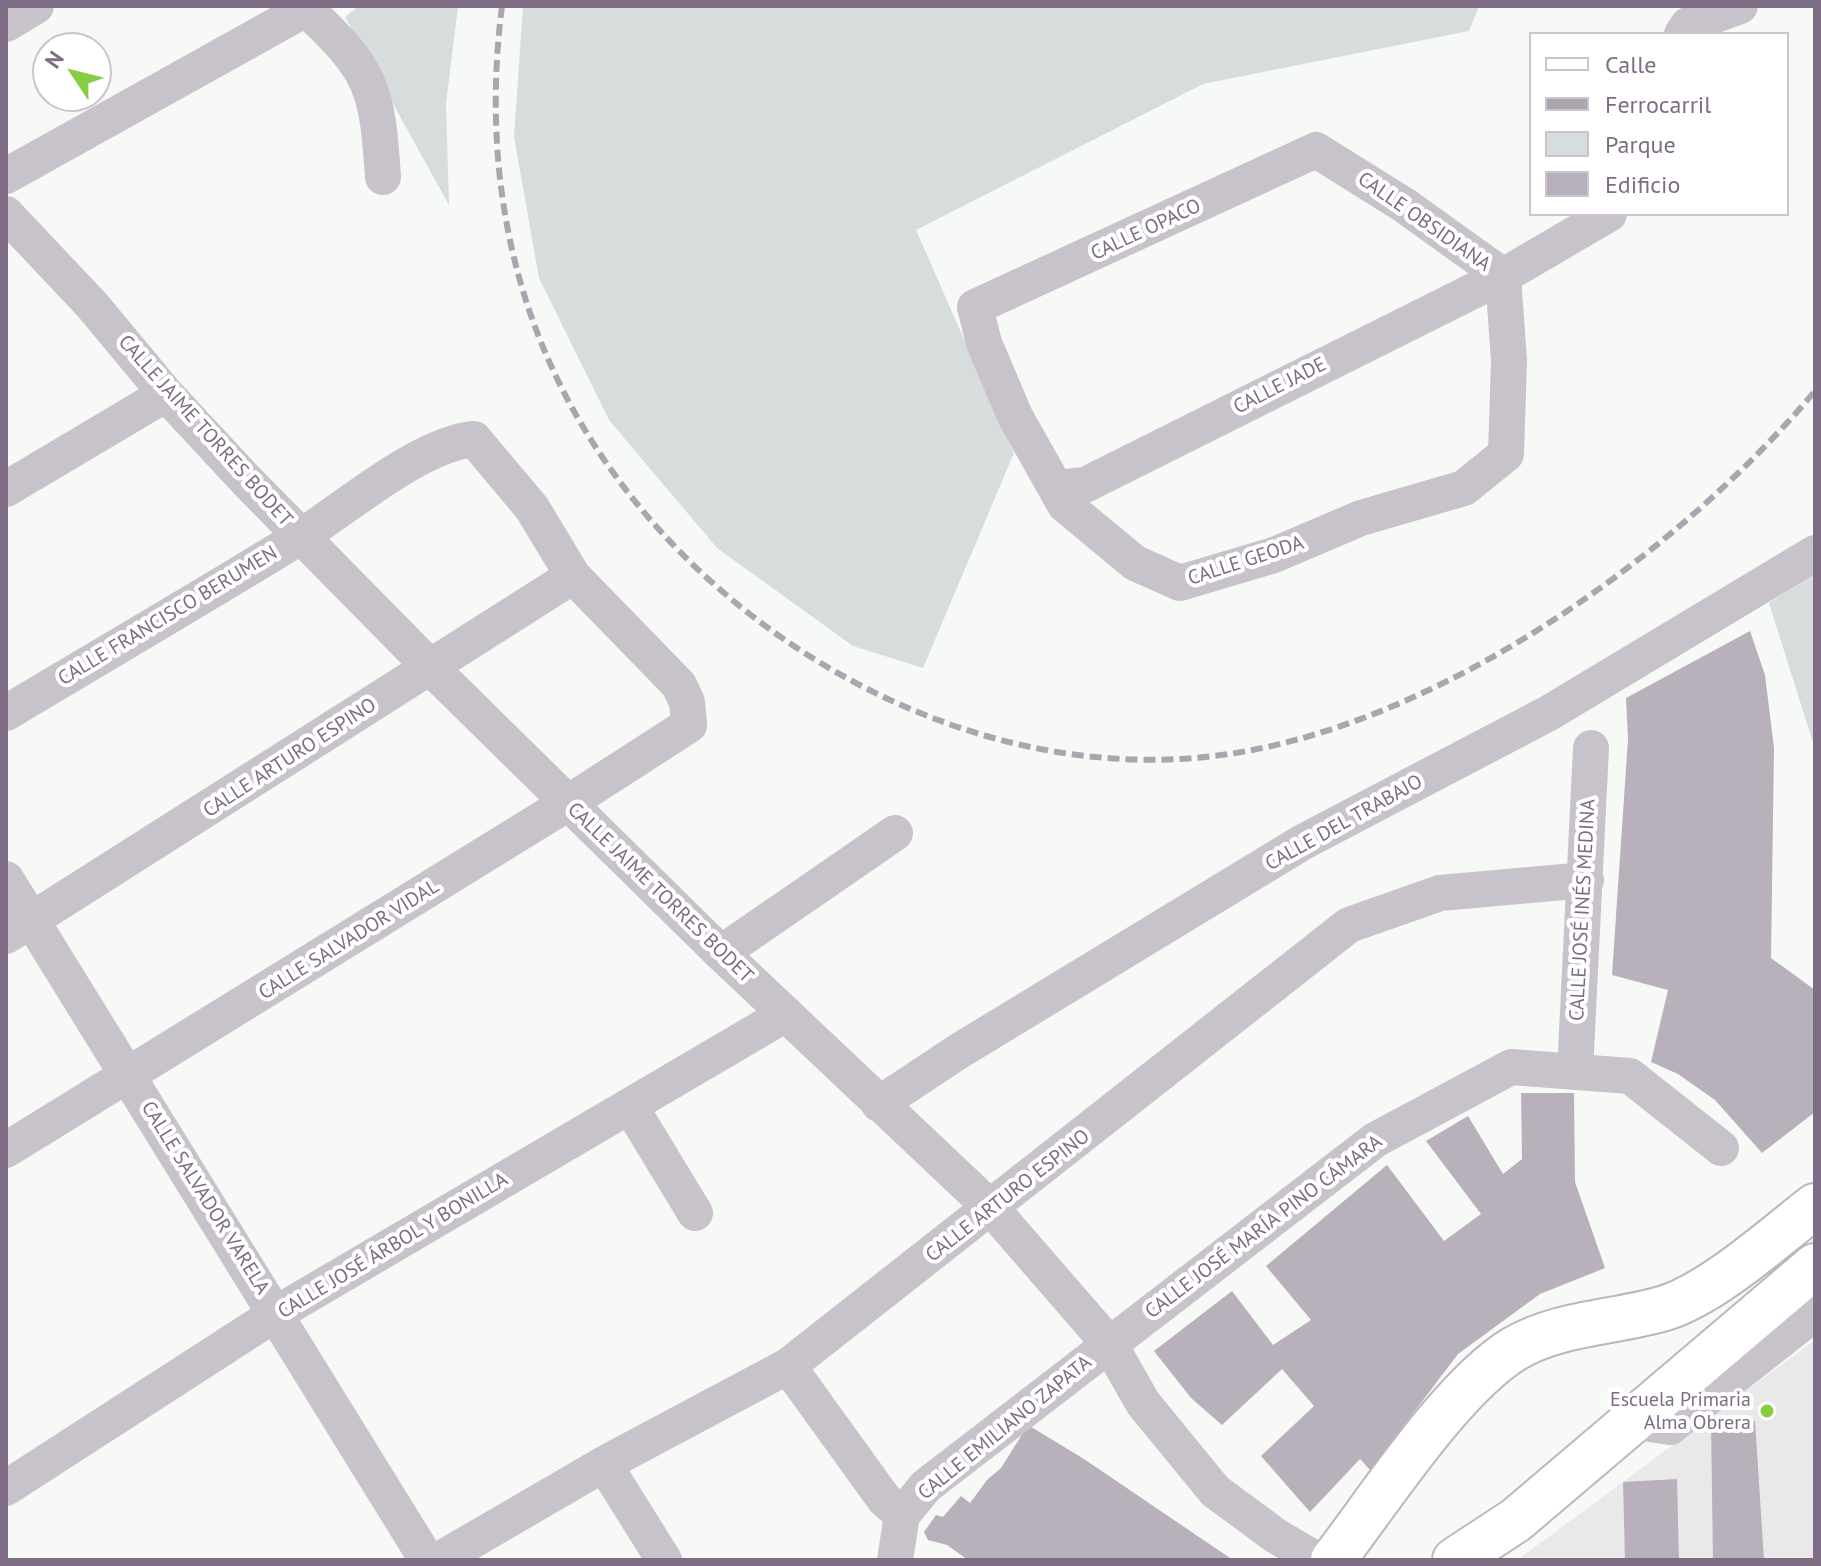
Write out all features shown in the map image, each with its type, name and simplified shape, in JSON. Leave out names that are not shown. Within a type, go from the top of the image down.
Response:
[{"type":"main road","points":[[1333,1560],[1464,1391],[1512,1350],[1547,1333],[1667,1307],[1737,1266],[1815,1206]]},
{"type":"main road","points":[[1455,1560],[1516,1520],[1815,1266]]},
{"type":"street","points":[[6,24],[36,6]]},
{"type":"street","points":[[1683,32],[1688,25],[1740,6]]},
{"type":"street","points":[[1746,32],[1755,6]]},
{"type":"street","points":[[6,176],[309,8],[366,73],[379,116],[383,177]]},
{"type":"street","name":"CALLE OBSIDIANA","points":[[1316,150],[1404,205],[1503,276],[1509,361],[1506,454]]},
{"type":"street","name":"CALLE OPACO","points":[[975,307],[1316,150]]},
{"type":"street","name":"CALLE JAIME TORRES BODET","points":[[6,214],[92,305],[166,394],[431,668],[721,953],[992,1209],[1110,1345],[1143,1403],[1215,1491],[1276,1536],[1317,1560]]},
{"type":"street","name":"CALLE JADE","points":[[1056,488],[1085,485],[1503,276],[1606,216]]},
{"type":"street","name":"CALLE GEODA","points":[[975,307],[984,343],[1015,416],[1065,505],[1135,563],[1180,583],[1274,555],[1361,518],[1464,488],[1506,454]]},
{"type":"street","points":[[6,489],[166,394]]},
{"type":"street","name":"CALLE FRANCISCO BERUMEN","points":[[6,713],[301,536],[452,441],[474,439],[485,449],[532,508],[573,576]]},
{"type":"street","name":"CALLE DEL TRABAJO","points":[[879,1104],[959,1051],[1303,842],[1549,713],[1815,553]]},
{"type":"street","name":"CALLE ARTURO ESPINO","points":[[19,929],[573,576]]},
{"type":"street","name":"CALLE SALVADOR VIDAL","points":[[6,1150],[130,1076],[689,725],[687,702],[679,685],[573,576]]},
{"type":"street","name":"CALLE JOSÉ INÉS MEDINA","points":[[1575,1072],[1591,748]]},
{"type":"street","points":[[721,953],[895,833]]},
{"type":"street","name":"CALLE SALVADOR VARELA","points":[[6,879],[19,929],[130,1076],[427,1560]]},
{"type":"street","name":"CALLE ARTURO ESPINO","points":[[439,1560],[604,1464],[788,1366],[992,1209],[1349,925],[1440,893],[1586,880]]},
{"type":"street","name":"CALLE JOSÉ ÁRBOL Y BONILLA","points":[[6,1488],[277,1313],[786,1014]]},
{"type":"street","name":"CALLE JOSÉ MARÍA PINO CÁMARA","points":[[1110,1345],[1375,1140],[1511,1067],[1630,1076],[1721,1148]]},
{"type":"street","points":[[630,1106],[695,1213]]},
{"type":"street","points":[[1629,1421],[1670,1427],[1815,1313]]},
{"type":"street","name":"CALLE EMILIANO ZAPATA","points":[[906,1545],[926,1486],[1110,1345]]},
{"type":"street","points":[[788,1366],[884,1499],[906,1545]]},
{"type":"street","points":[[604,1464],[664,1560]]},
{"type":"shaded area","name":"Escuela Primaria Alma Obrera","points":[[1815,1340],[1815,1560],[1517,1560],[1623,1482]]},
{"type":"green space","points":[[359,6],[458,6],[446,104],[449,205],[345,17]]},
{"type":"green space","points":[[523,6],[1479,6],[1469,31],[1203,84],[916,230],[1014,453],[923,668],[853,646],[717,548],[609,420],[539,278],[514,137]]},
{"type":"green space","points":[[1815,572],[1815,749],[1769,603]]},
{"type":"building","points":[[1750,631],[1765,675],[1774,748],[1771,958],[1815,990],[1815,1112],[1762,1153],[1715,1100],[1678,1074],[1651,1062],[1668,990],[1612,975],[1628,739],[1626,698]]},
{"type":"building","points":[[1521,1093],[1574,1093],[1575,1182],[1605,1268],[1540,1294],[1458,1354],[1370,1470],[1360,1459],[1310,1512],[1261,1456],[1314,1406],[1282,1369],[1222,1425],[1191,1398],[1154,1351],[1232,1291],[1273,1345],[1311,1320],[1266,1266],[1387,1165],[1444,1241],[1481,1214],[1426,1141],[1468,1116],[1503,1174],[1522,1159]]},
{"type":"building","points":[[1755,1421],[1764,1560],[1713,1560],[1711,1424]]},
{"type":"building","points":[[1028,1425],[1084,1459],[1233,1560],[968,1560],[947,1545],[928,1540],[924,1532],[936,1515],[943,1517],[961,1496],[970,1503],[987,1480],[1001,1468]]},
{"type":"building","points":[[1677,1479],[1679,1560],[1625,1560],[1623,1482]]},
{"type":"railway","points":[[502,6],[497,53],[497,146],[509,237],[520,282],[553,370],[602,457],[665,536],[740,606],[825,665],[916,711],[1013,743],[1113,758],[1214,756],[1297,740],[1380,711],[1463,673],[1544,626],[1621,573],[1693,514],[1758,453],[1815,391]]},
{"type":"place","name":"Escuela Primaria Alma Obrera","points":[[1767,1411]]}]
